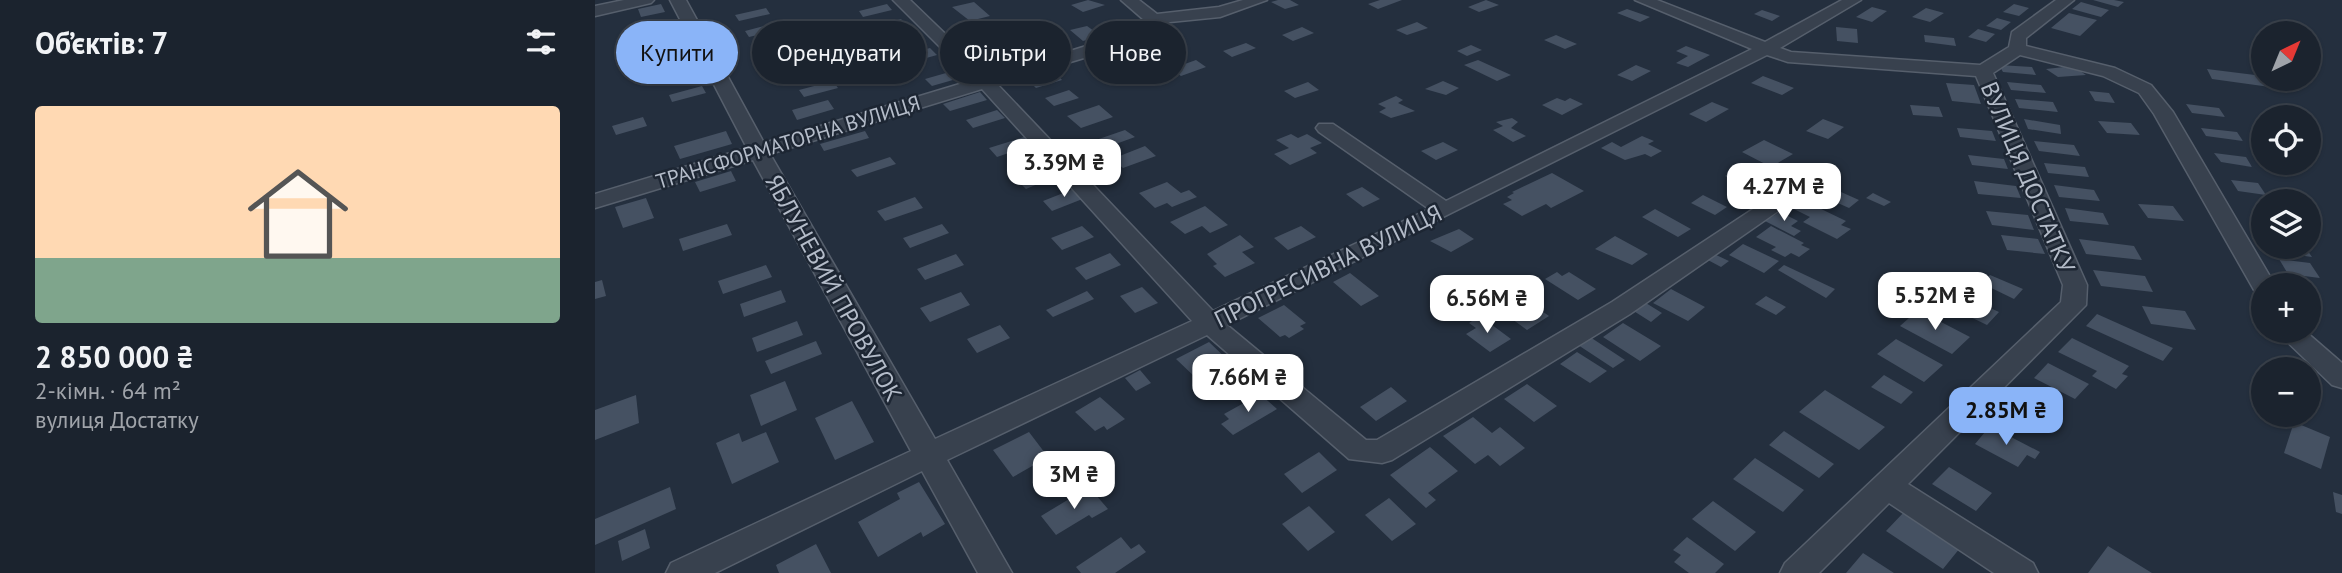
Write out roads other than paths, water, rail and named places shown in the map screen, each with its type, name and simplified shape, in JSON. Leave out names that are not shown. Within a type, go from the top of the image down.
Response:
[{"type":"street","points":[[595,11],[646,0]]},
{"type":"street","name":"ЯБЛУНЕВИЙ ПРОВУЛОК","points":[[678,0],[758,152],[995,573]]},
{"type":"street","points":[[901,0],[940,38]]},
{"type":"street","points":[[1129,0],[1154,20]]},
{"type":"street","name":"ТРАНСФОРМАТОРНА ВУЛИЦЯ","points":[[1071,56],[1128,39],[1143,32],[1154,20],[1184,13],[1220,12],[1259,0]]},
{"type":"street","points":[[1643,0],[1788,57],[1983,71]]},
{"type":"street","name":"ПРОГРЕСИВНА ВУЛИЦЯ","points":[[683,573],[927,453],[1445,210],[1768,50],[1853,0]]},
{"type":"street","name":"ВУЛИЦЯ ДОСТАТКУ","points":[[1797,573],[2073,305],[2075,285],[1983,71],[2017,50],[2018,36],[2066,0]]},
{"type":"street","points":[[2017,50],[2081,64],[2145,89],[2164,113],[2256,273]]},
{"type":"street","name":"ТРАНСФОРМАТОРНА ВУЛИЦЯ","points":[[595,201],[979,84]]},
{"type":"street","points":[[987,84],[1209,323],[1359,451],[1382,452],[1621,308],[1793,193]]},
{"type":"street","points":[[1326,128],[1445,210]]},
{"type":"street","points":[[2303,343],[2342,378]]},
{"type":"street","points":[[1886,485],[2021,573]]}]
